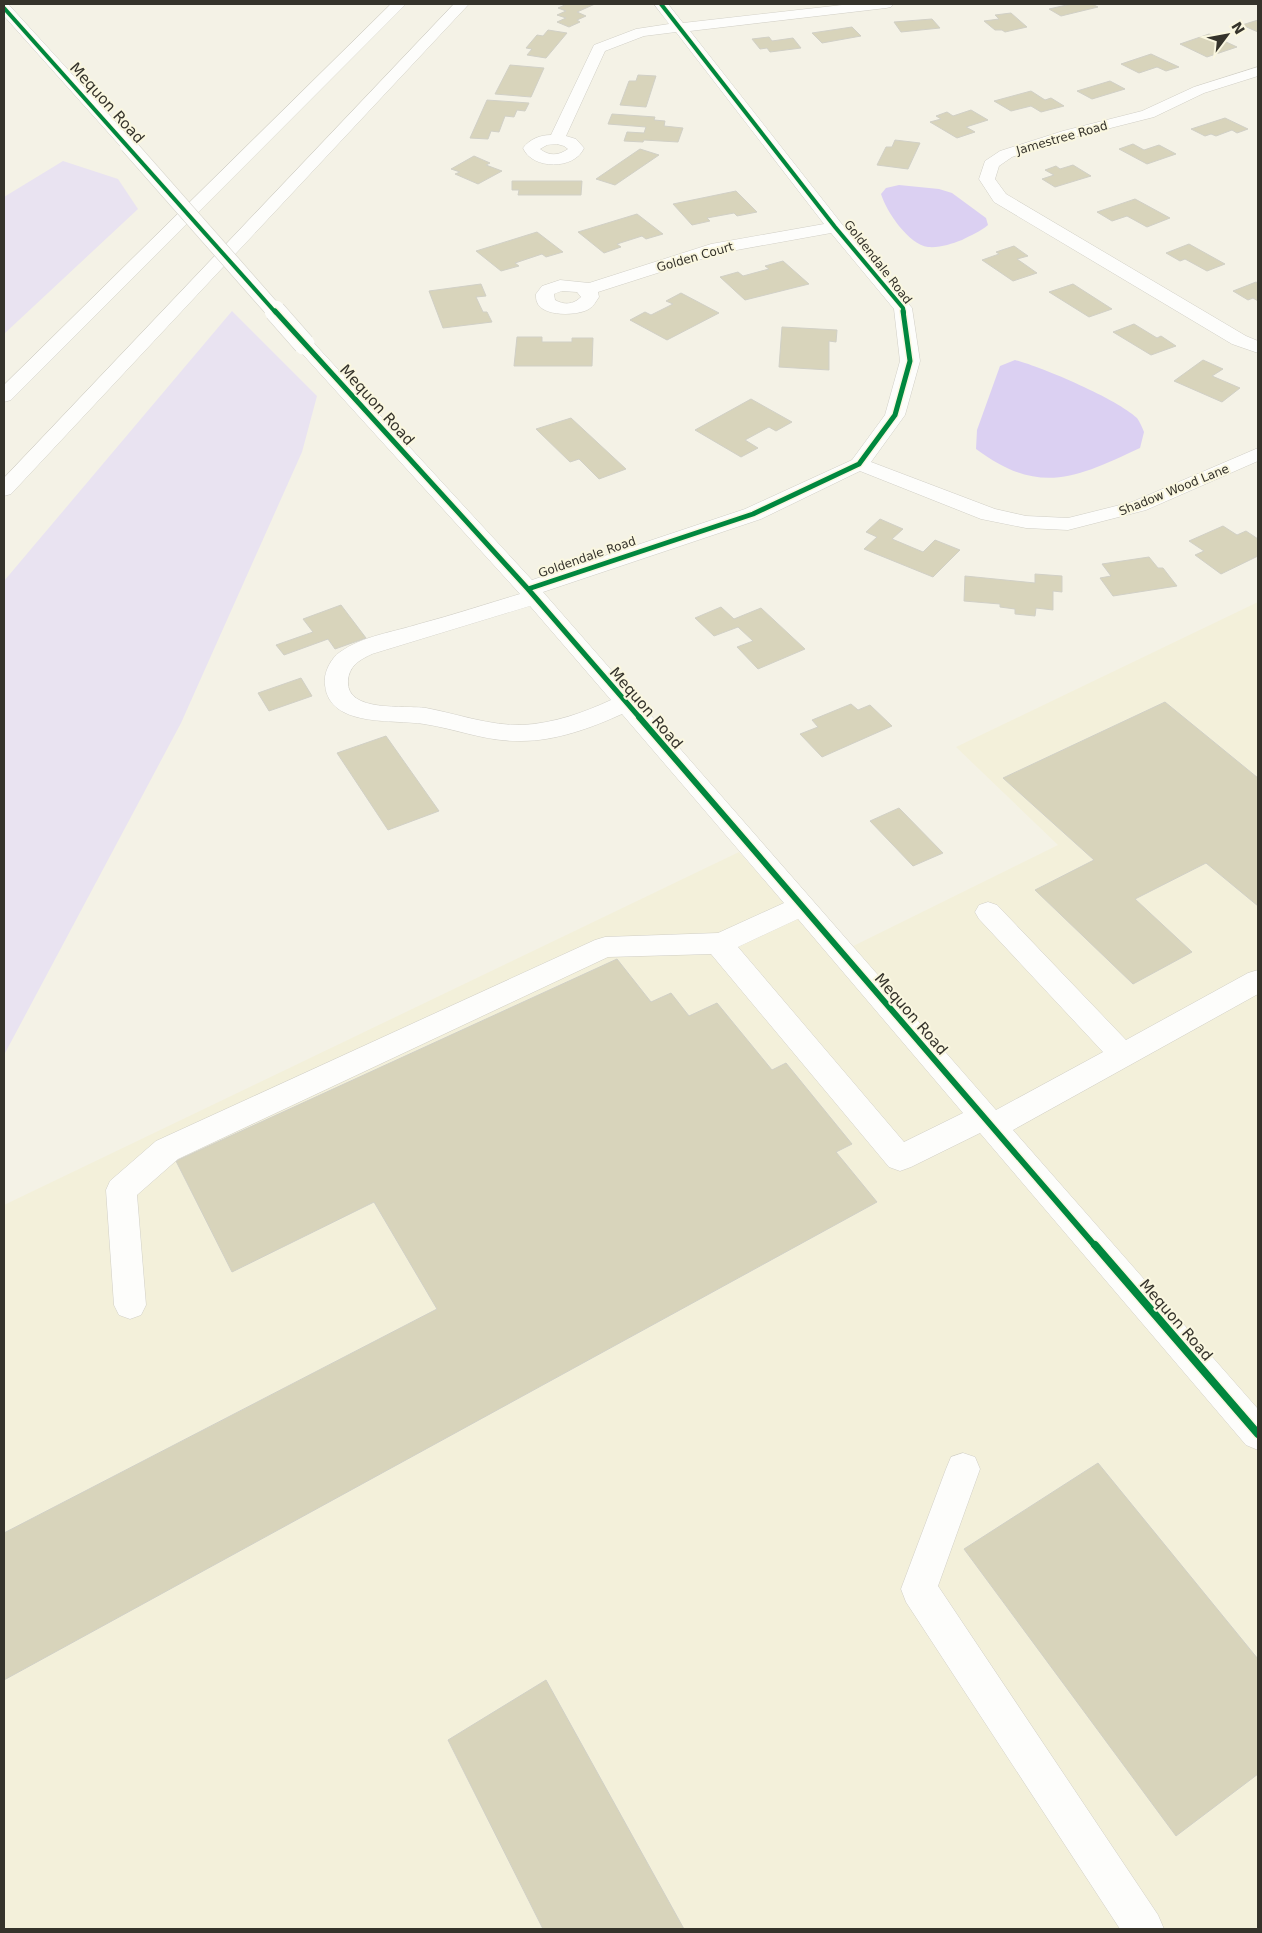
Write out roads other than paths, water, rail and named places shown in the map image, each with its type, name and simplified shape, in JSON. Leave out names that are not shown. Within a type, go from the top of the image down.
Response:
[{"type":"main road","points":[[4,396],[399,4]]},
{"type":"main road","points":[[4,490],[462,4]]},
{"type":"main road","name":"Goldendale Road","points":[[625,702],[594,718],[566,726],[536,732],[503,733],[477,729],[446,720],[414,714],[364,711],[340,699],[336,687],[338,670],[348,657],[385,642],[531,593],[752,514],[859,464],[895,415],[910,360],[903,308],[835,227],[662,4]]},
{"type":"main road","points":[[557,139],[599,48],[641,32],[825,7],[886,4]]},
{"type":"main road","name":"Mequon Road","points":[[4,8],[304,344],[531,593],[1258,1434]]},
{"type":"main road","name":"Jamestree Road","points":[[1258,71],[1199,90],[1148,114],[1069,134],[1006,154],[991,164],[986,179],[1000,198],[1239,340],[1258,347]]},
{"type":"main road","name":"Golden Court","points":[[587,290],[717,248],[835,227]]},
{"type":"main road","name":"Shadow Wood Lane","points":[[859,464],[989,514],[1026,522],[1068,524],[1139,506],[1258,454]]},
{"type":"main road","points":[[130,1305],[121,1190],[167,1150],[605,947],[720,943],[802,906]]},
{"type":"main road","points":[[988,912],[1123,1055]]},
{"type":"main road","points":[[720,943],[900,1158],[988,1122],[1123,1055],[1258,981]]},
{"type":"main road","points":[[963,1469],[919,1588],[1144,1929]]}]
